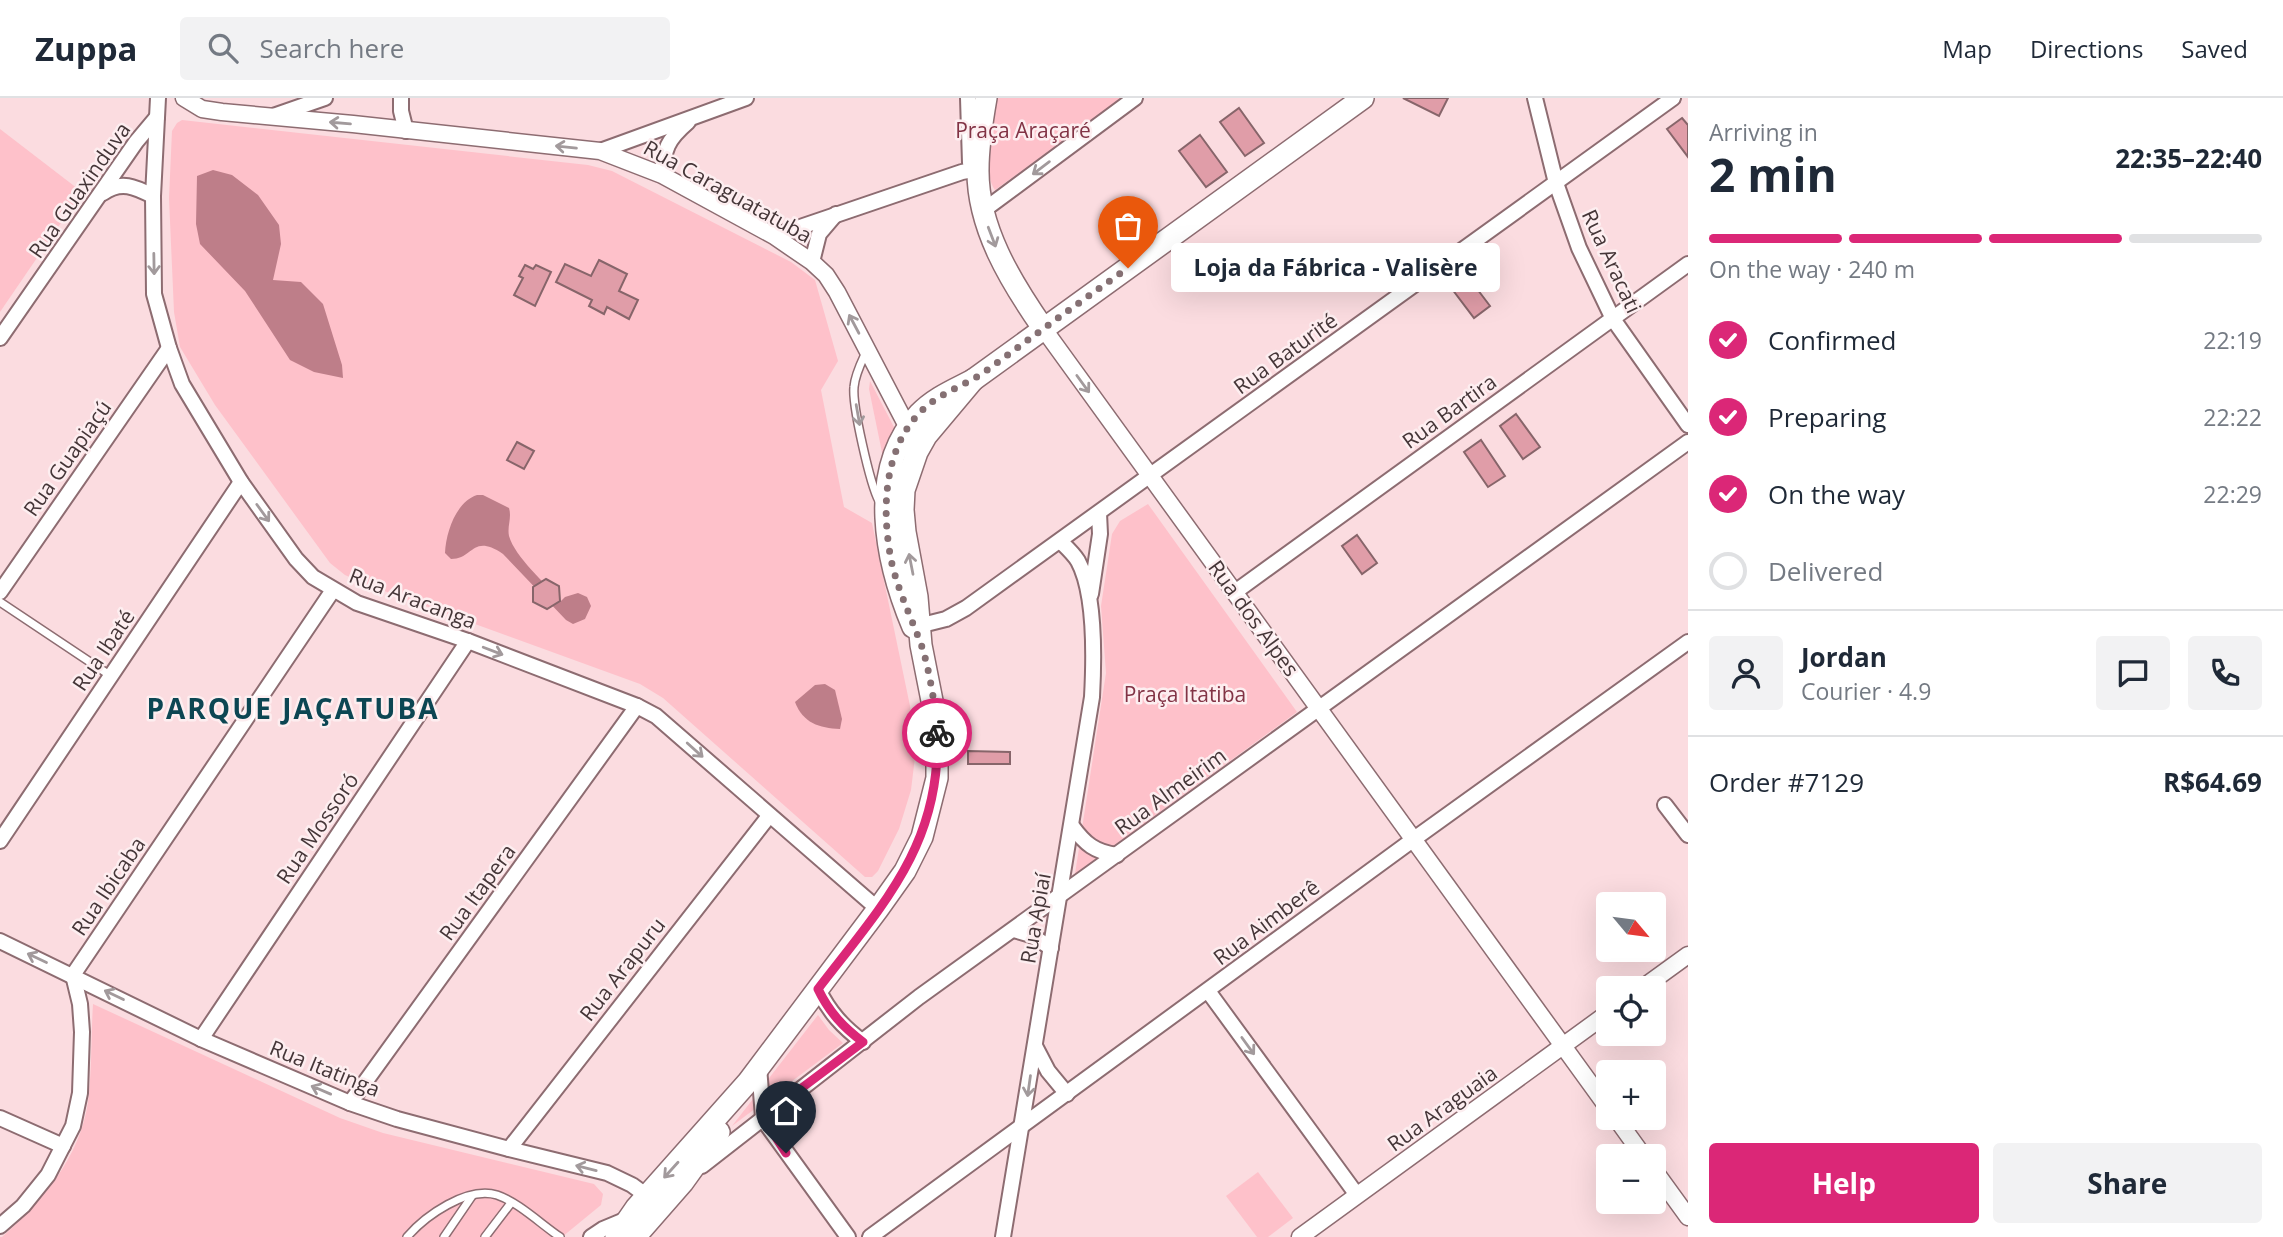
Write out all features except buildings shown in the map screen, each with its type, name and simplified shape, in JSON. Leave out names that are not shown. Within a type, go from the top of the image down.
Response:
[{"type":"main road","name":"Rua dos Alpes","points":[[986,98],[974,170],[984,210],[1003,263],[1043,328]]},
{"type":"main road","points":[[1308,139],[1343,98]]},
{"type":"main road","points":[[918,633],[902,601],[893,566],[885,512],[890,473],[897,448],[919,414],[936,400],[973,380],[1363,98]]},
{"type":"main road","points":[[904,490],[917,452],[926,436],[973,380]]},
{"type":"main road","points":[[627,1233],[647,1196],[754,1074],[878,909],[905,871],[922,837],[937,778],[937,726],[918,633],[917,597],[902,510],[904,471],[911,441],[908,428]]},
{"type":"main road","points":[[627,1233],[683,1182],[718,1133],[754,1074]]},
{"type":"street","name":"Rua Guaxinduva","points":[[0,338],[157,117],[158,98]]},
{"type":"street","name":"Rua Caraguatatuba","points":[[184,98],[202,109],[600,151],[662,176],[774,236],[826,275],[908,428]]},
{"type":"street","points":[[271,116],[325,98]]},
{"type":"street","points":[[401,98],[406,131]]},
{"type":"street","points":[[600,151],[746,98]]},
{"type":"street","name":"Rua dos Alpes","points":[[968,98],[974,170]]},
{"type":"street","points":[[984,210],[1135,98]]},
{"type":"street","name":"Rua Aracati","points":[[1535,98],[1556,183],[1578,248],[1613,319],[1688,425]]},
{"type":"street","name":"Rua Baturité","points":[[918,633],[967,608],[1672,98]]},
{"type":"street","points":[[662,176],[666,145],[674,134],[696,115]]},
{"type":"street","name":"Rua Aracanga","points":[[157,117],[153,196],[154,294],[169,348],[182,384],[241,482],[296,559],[313,577],[357,603],[468,641],[637,706],[656,716],[878,909]]},
{"type":"street","points":[[774,236],[974,170]]},
{"type":"street","points":[[101,194],[119,185],[136,187],[153,196]]},
{"type":"street","points":[[812,262],[819,234],[837,214]]},
{"type":"street","name":"Rua Bartira","points":[[1235,592],[1688,264]]},
{"type":"street","name":"Rua dos Alpes","points":[[1043,328],[1596,1091]]},
{"type":"street","name":"Rua Guapiaçú","points":[[0,592],[169,348]]},
{"type":"street","name":"Rua Almeirim","points":[[683,1182],[919,997],[1060,898],[1688,442]]},
{"type":"street","name":"Rua Ibaté","points":[[0,841],[241,482]]},
{"type":"street","name":"Rua Apiaí","points":[[1089,606],[1100,534],[1099,513]]},
{"type":"street","name":"Rua Apiaí","points":[[1003,1237],[1092,697],[1094,651],[1089,606],[1079,564],[1060,541]]},
{"type":"street","name":"Rua Ibicaba","points":[[74,975],[333,590]]},
{"type":"street","name":"Rua Mossoró","points":[[201,1038],[468,641]]},
{"type":"street","name":"Rua Aimberê","points":[[870,1237],[1688,642]]},
{"type":"street","name":"Rua Itapera","points":[[350,1103],[637,706]]},
{"type":"street","points":[[1665,805],[1688,835]]},
{"type":"street","name":"Rua Arapuru","points":[[509,1149],[769,816]]},
{"type":"street","points":[[1072,826],[1087,845],[1117,855]]},
{"type":"street","points":[[1014,930],[1031,935],[1051,948]]},
{"type":"street","name":"Rua Itatinga","points":[[0,941],[201,1038],[350,1103],[397,1119],[607,1173],[647,1196]]},
{"type":"street","points":[[1659,976],[1688,955]]},
{"type":"street","points":[[0,1226],[23,1206],[48,1175],[74,1126],[80,1093],[80,1004],[74,975]]},
{"type":"street","points":[[818,989],[826,1006],[838,1021],[863,1042]]},
{"type":"street","points":[[1208,991],[1357,1195]]},
{"type":"street","name":"Rua Araguaia","points":[[1300,1237],[1596,1022]]},
{"type":"street","points":[[1035,1045],[1048,1071],[1068,1094]]},
{"type":"street","points":[[754,1074],[763,1117],[772,1133],[848,1237]]},
{"type":"street","points":[[0,1118],[62,1146]]},
{"type":"street","points":[[1666,1187],[1688,1217]]},
{"type":"street","points":[[591,1237],[603,1229],[627,1233]]},
{"type":"lane","points":[[867,349],[853,390],[876,495],[885,512]]},
{"type":"lane","points":[[0,602],[111,676]]},
{"type":"lane","points":[[444,1237],[473,1195]]},
{"type":"lane","points":[[407,1237],[419,1223],[443,1207],[473,1195],[495,1195],[561,1237]]},
{"type":"lane","points":[[485,1237],[511,1203]]},
{"type":"green space","name":"Praça Araçaré","points":[[993,98],[1123,98],[995,190],[991,182],[988,159]]},
{"type":"green space","points":[[182,120],[588,165],[612,171],[791,262],[815,280],[838,361],[821,390],[844,507],[872,523],[910,706],[916,749],[911,790],[899,829],[878,871],[872,877],[865,877],[663,698],[640,684],[365,584],[345,575],[330,563],[215,405],[180,347],[174,312],[169,198],[172,131]]},
{"type":"green space","points":[[0,129],[82,192],[0,312]]},
{"type":"green space","points":[[870,381],[896,431],[885,467],[869,389]]},
{"type":"green space","name":"Praça Itatiba","points":[[1148,504],[1297,712],[1075,874],[1106,673],[1101,606],[1112,534],[1120,521]]},
{"type":"green space","points":[[93,1004],[340,1118],[383,1133],[594,1184],[603,1194],[601,1205],[562,1237],[2,1237],[45,1193],[68,1160],[77,1141],[88,1102]]},
{"type":"green space","points":[[818,1015],[843,1043],[732,1126]]},
{"type":"green space","points":[[1258,1172],[1293,1218],[1268,1237],[1257,1237],[1226,1196]]},
{"type":"shaded area","points":[[213,170],[232,175],[258,195],[279,225],[281,244],[273,280],[301,282],[323,304],[342,365],[343,378],[314,372],[290,360],[245,291],[200,244],[196,224],[197,176]]},
{"type":"shaded area","points":[[477,495],[483,495],[509,508],[509,536],[512,544],[561,601],[578,593],[587,597],[591,606],[585,619],[573,624],[566,620],[503,554],[493,548],[479,546],[459,558],[451,559],[445,553],[453,519],[463,504]]},
{"type":"shaded area","points":[[825,684],[835,690],[842,719],[840,729],[807,720],[795,702],[815,685]]},
{"type":"way so far","points":[[937,733],[921,645],[902,601],[888,542],[885,512],[890,473],[897,448],[919,414],[936,400],[973,380],[1128,268]]},
{"type":"place","name":"Loja da Fábrica - Valisère","points":[[1128,268]]},
{"type":"district","name":"PARQUE JAÇATUBA","points":[[293,708]]},
{"type":"route","points":[[786,1153],[763,1117],[863,1042],[838,1021],[826,1006],[818,989],[905,871],[922,837],[937,778],[937,733]]}]
